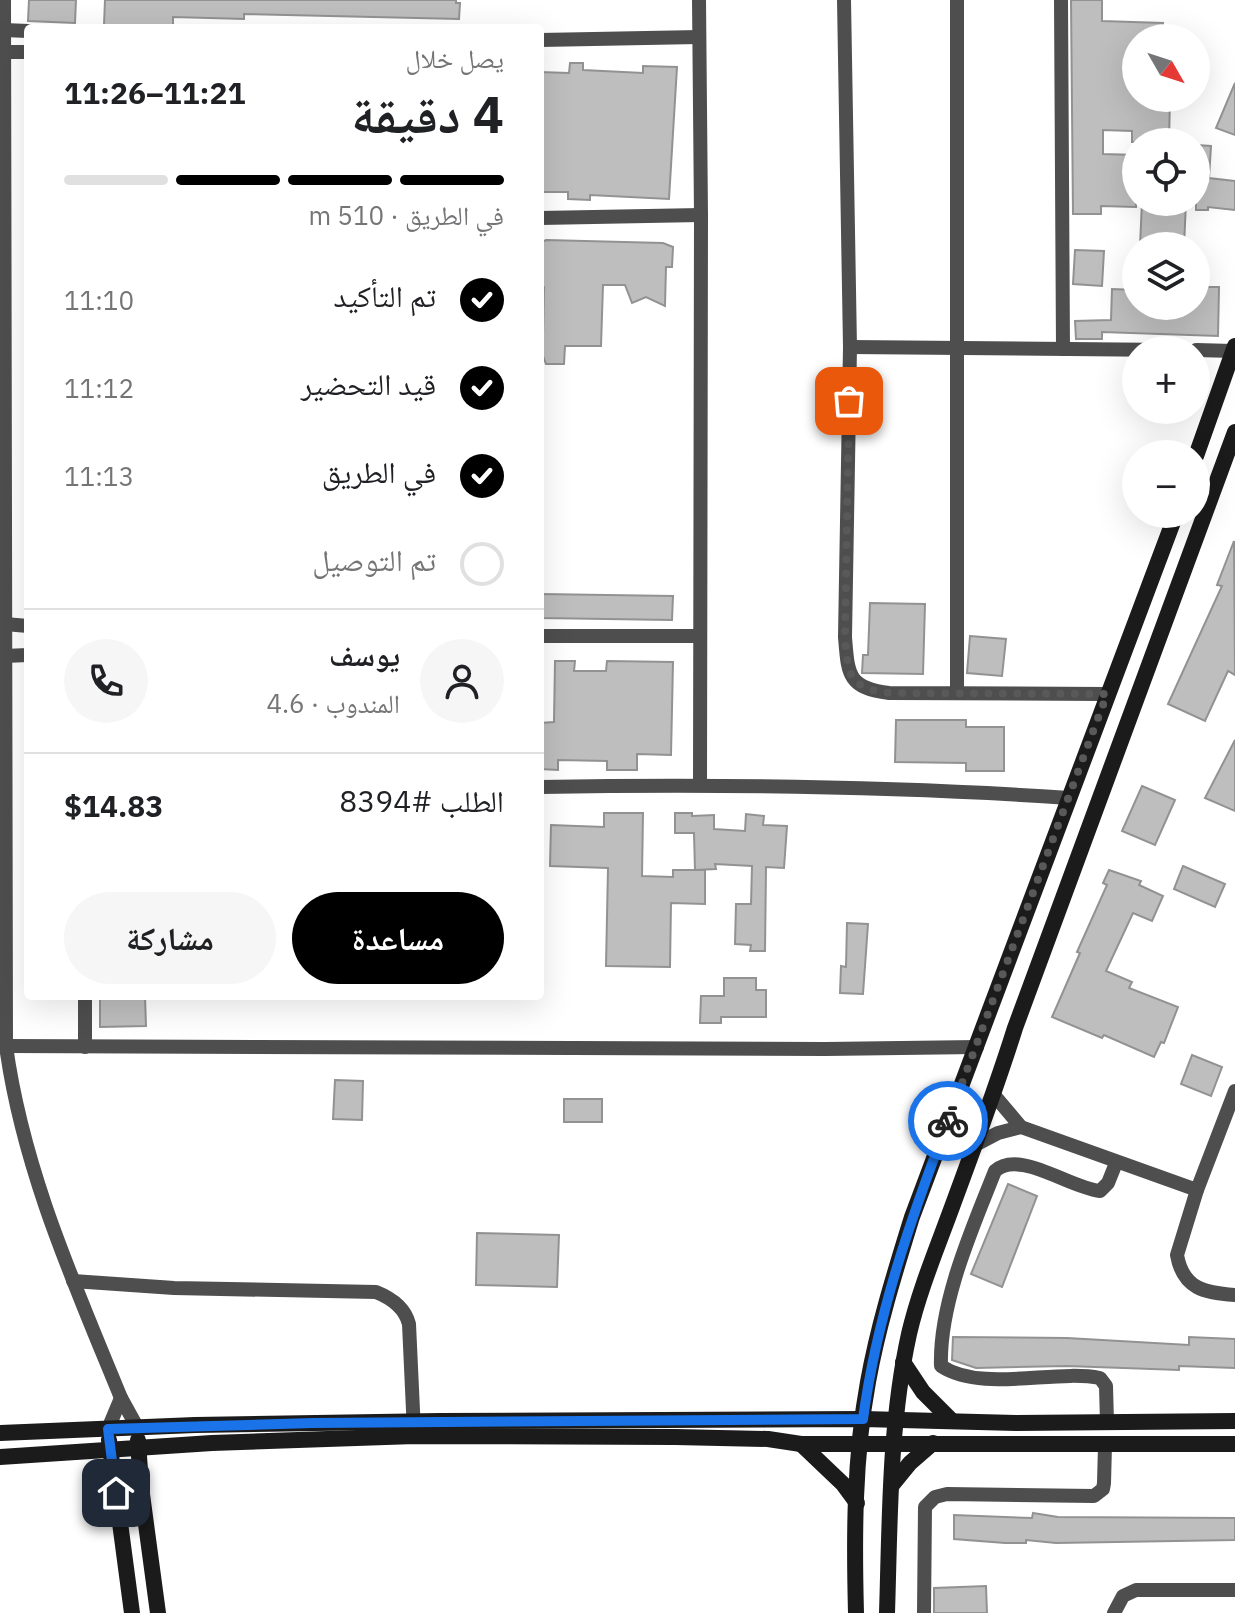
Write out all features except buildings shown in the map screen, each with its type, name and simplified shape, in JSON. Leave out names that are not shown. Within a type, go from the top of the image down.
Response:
[{"type":"street","points":[[4,0],[2,1002],[6,1046],[21,1129],[39,1190],[121,1398],[137,1427],[148,1549],[158,1613]]},
{"type":"street","points":[[699,0],[700,784]]},
{"type":"street","points":[[844,0],[850,347],[847,670],[861,686],[871,691],[1107,694]]},
{"type":"street","points":[[957,0],[957,692]]},
{"type":"street","points":[[1061,0],[1063,349]]},
{"type":"street","points":[[4,30],[24,31]]},
{"type":"street","points":[[544,40],[699,37]]},
{"type":"street","points":[[4,52],[24,52]]},
{"type":"street","points":[[544,218],[701,215]]},
{"type":"street","points":[[850,347],[1122,350]]},
{"type":"street","points":[[1202,440],[1234,348],[1210,349]]},
{"type":"street","points":[[887,1613],[896,1419],[903,1362],[923,1288],[1235,432]]},
{"type":"street","points":[[856,1613],[859,1444],[878,1331],[912,1217],[1171,528]]},
{"type":"street","points":[[1156,566],[1185,567]]},
{"type":"street","points":[[5,624],[24,626]]},
{"type":"street","points":[[544,636],[700,636]]},
{"type":"street","points":[[5,656],[24,655]]},
{"type":"street","points":[[544,787],[700,784],[955,790],[1069,798]]},
{"type":"street","points":[[85,1000],[85,1047]]},
{"type":"street","points":[[6,1046],[977,1047]]},
{"type":"street","points":[[1235,1091],[1197,1190],[1177,1255],[1187,1279],[1207,1293],[1235,1295]]},
{"type":"street","points":[[994,1095],[1021,1127],[1197,1190]]},
{"type":"street","points":[[975,1145],[998,1133],[1021,1127]]},
{"type":"street","points":[[1107,1423],[1106,1386],[1100,1378],[1009,1379],[953,1374],[941,1366],[940,1346],[955,1276],[995,1171],[1002,1165],[1019,1164],[1100,1191],[1108,1183],[1116,1163]]},
{"type":"street","points":[[73,1281],[174,1288],[376,1292],[388,1297],[407,1317],[409,1324],[414,1429]]},
{"type":"street","points":[[903,1362],[923,1392],[951,1420]]},
{"type":"street","points":[[121,1398],[108,1429],[132,1613]]},
{"type":"street","points":[[0,1433],[137,1427],[558,1429],[863,1419],[1107,1423],[1235,1421]]},
{"type":"street","points":[[0,1457],[414,1429]]},
{"type":"street","points":[[558,1429],[768,1439],[801,1444],[1235,1444]]},
{"type":"street","points":[[891,1487],[910,1463],[933,1443]]},
{"type":"street","points":[[801,1444],[843,1484],[857,1503]]},
{"type":"street","points":[[924,1613],[925,1507],[935,1497],[947,1494],[1094,1496],[1104,1483],[1105,1445]]},
{"type":"street","points":[[1114,1613],[1123,1596],[1136,1590],[1235,1590]]},
{"type":"way so far","points":[[849,401],[845,637],[847,670],[853,679],[871,691],[889,693],[1107,694],[948,1121]]},
{"type":"route","points":[[116,1493],[108,1429],[439,1421],[863,1419],[878,1331],[912,1217],[948,1121]]}]
